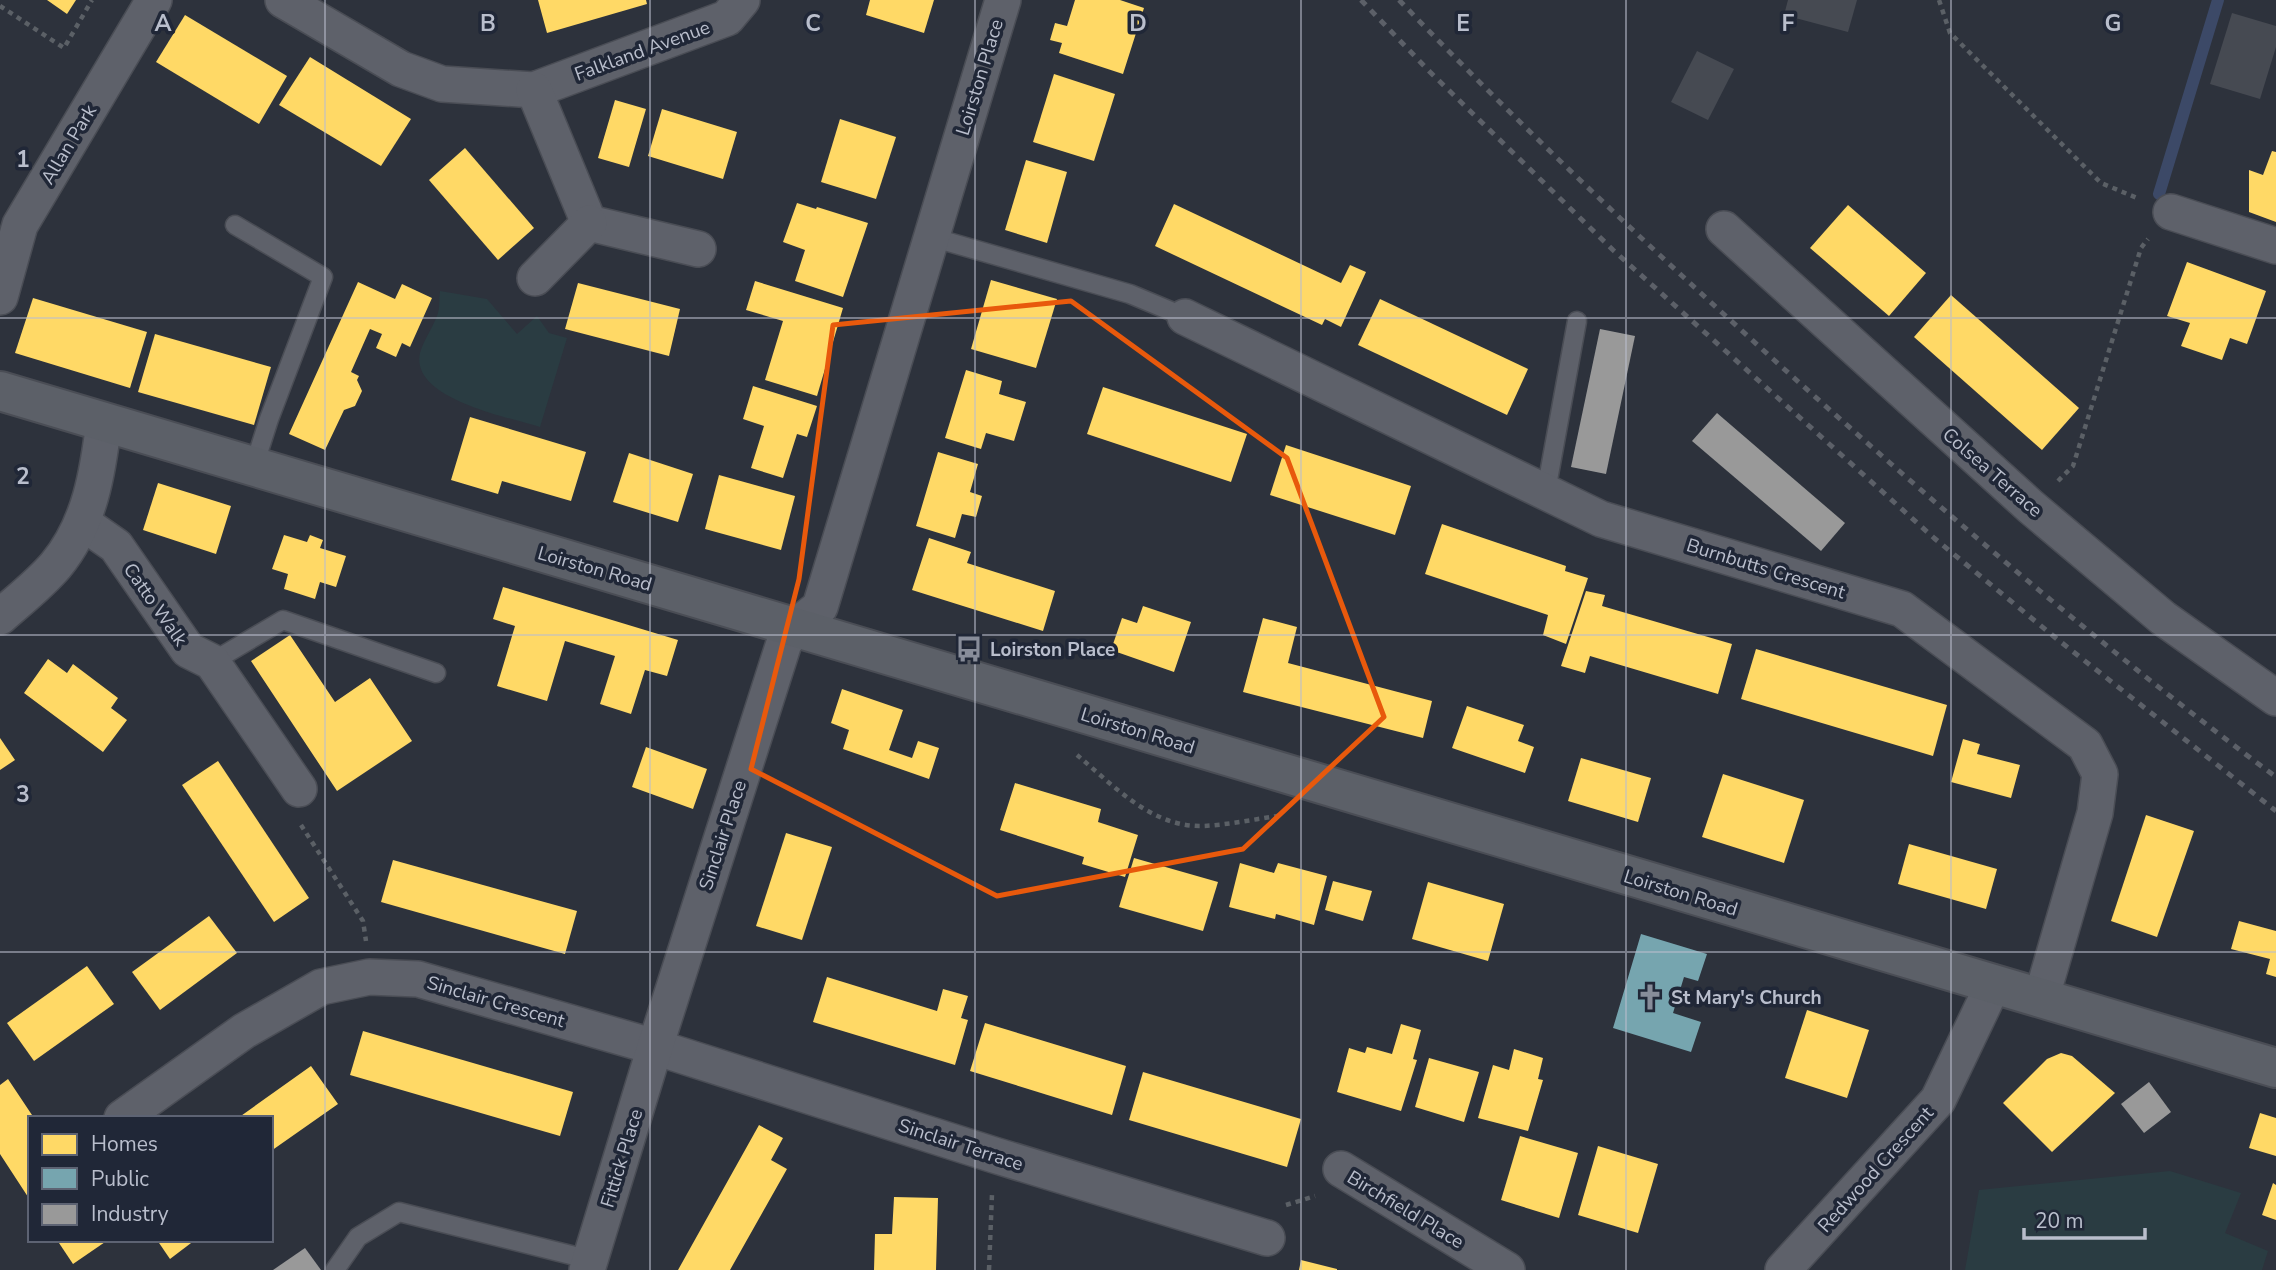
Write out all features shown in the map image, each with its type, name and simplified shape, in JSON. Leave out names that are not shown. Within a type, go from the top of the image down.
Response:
[{"type":"street","name":"Allan Park","points":[[0,297],[20,225],[154,0]]},
{"type":"street","name":"Falkland Avenue","points":[[284,0],[401,69],[442,84],[534,90],[727,19],[742,0]]},
{"type":"street","name":"Loirston Place","points":[[795,627],[820,607],[1003,0]]},
{"type":"street","points":[[534,90],[589,223]]},
{"type":"street","points":[[2171,212],[2276,246]]},
{"type":"street","points":[[589,223],[698,249]]},
{"type":"street","points":[[535,278],[589,223]]},
{"type":"street","name":"Colsea Terrace","points":[[1724,229],[2031,507],[2163,618],[2276,698]]},
{"type":"street","name":"Burnbutts Crescent","points":[[1185,317],[1601,519],[1902,609],[2085,745],[2100,774],[2095,813],[2041,999]]},
{"type":"street","name":"Loirston Road","points":[[0,391],[2276,1068]]},
{"type":"street","points":[[0,617],[55,566],[83,523],[104,421]]},
{"type":"street","name":"Catto Walk","points":[[83,523],[116,547],[188,650],[212,662],[299,789]]},
{"type":"street","name":"Sinclair Place","points":[[655,1046],[784,643],[795,627]]},
{"type":"street","name":"Sinclair Crescent","points":[[125,1116],[244,1031],[321,987],[369,977],[418,979],[655,1046]]},
{"type":"street","name":"Redwood Crescent","points":[[1783,1270],[1938,1100],[1993,985]]},
{"type":"street","name":"Sinclair Terrace","points":[[655,1046],[994,1155],[1267,1238]]},
{"type":"street","name":"Fittick Place","points":[[589,1265],[655,1046]]},
{"type":"street","name":"Birchfield Place","points":[[1341,1169],[1507,1270]]},
{"type":"lane","points":[[235,225],[323,277],[268,419],[254,466]]},
{"type":"lane","points":[[931,237],[1130,294],[1185,317]]},
{"type":"lane","points":[[1546,491],[1577,321]]},
{"type":"lane","points":[[212,662],[283,621],[436,673]]},
{"type":"lane","points":[[335,1270],[358,1237],[399,1212],[589,1265]]},
{"type":"path","points":[[0,6],[64,48],[92,0]]},
{"type":"path","points":[[1940,0],[1950,33],[2101,183],[2171,212],[2141,248],[2073,466],[2031,507]]},
{"type":"path","points":[[1076,755],[1146,811],[1175,822],[1201,826],[1292,814]]},
{"type":"path","points":[[299,789],[285,802],[363,921],[369,977]]},
{"type":"path","points":[[989,1270],[994,1155]]},
{"type":"path","points":[[1267,1238],[1276,1208],[1317,1196],[1341,1169]]},
{"type":"highlighted area","points":[[1071,301],[1287,458],[1384,717],[1243,849],[997,896],[751,769],[799,579],[833,325]]},
{"type":"shaded area","points":[[440,291],[487,299],[517,334],[537,316],[549,333],[567,338],[540,427],[465,404],[430,383],[421,369],[420,353],[438,313]]},
{"type":"shaded area","points":[[2170,1171],[2241,1193],[2225,1233],[2268,1251],[2262,1270],[1965,1270],[1979,1190]]},
{"type":"building: Homes","points":[[47,0],[76,0],[67,14]]},
{"type":"building: Homes","points":[[538,0],[646,0],[647,4],[547,33]]},
{"type":"building: Homes","points":[[870,0],[934,0],[924,33],[866,15]]},
{"type":"building: Homes","points":[[1075,0],[1120,0],[1144,8],[1123,74],[1059,53],[1062,43],[1050,40],[1055,23],[1067,26]]},
{"type":"building: Homes","points":[[185,15],[287,76],[259,124],[156,62]]},
{"type":"building: Homes","points":[[310,57],[411,119],[381,166],[279,105]]},
{"type":"building: Homes","points":[[1054,74],[1115,94],[1094,161],[1033,142]]},
{"type":"building: Homes","points":[[615,100],[646,109],[629,167],[598,158]]},
{"type":"building: Homes","points":[[662,109],[737,132],[723,179],[648,156]]},
{"type":"building: Homes","points":[[840,119],[896,137],[876,199],[821,182]]},
{"type":"building: Homes","points":[[465,148],[534,228],[498,260],[429,180]]},
{"type":"building: Homes","points":[[2272,151],[2276,152],[2276,222],[2249,212],[2249,170],[2263,175]]},
{"type":"building: Homes","points":[[1026,160],[1067,172],[1047,243],[1005,230]]},
{"type":"building: Homes","points":[[797,203],[868,223],[843,297],[795,281],[805,250],[783,242]]},
{"type":"building: Homes","points":[[1174,204],[1341,283],[1350,265],[1366,272],[1341,327],[1325,319],[1322,325],[1155,246]]},
{"type":"building: Homes","points":[[1848,205],[1926,273],[1889,316],[1810,248]]},
{"type":"building: Homes","points":[[2187,262],[2266,291],[2247,344],[2230,338],[2222,360],[2181,346],[2190,323],[2167,316]]},
{"type":"building: Homes","points":[[991,280],[1057,299],[1036,368],[971,349]]},
{"type":"building: Homes","points":[[755,281],[843,308],[817,396],[765,380],[783,321],[746,310]]},
{"type":"building: Homes","points":[[358,282],[395,299],[402,284],[432,298],[410,347],[402,343],[396,357],[376,348],[382,334],[370,329],[351,372],[359,376],[357,380],[362,391],[355,406],[344,410],[325,450],[289,434]]},
{"type":"building: Homes","points":[[578,283],[680,309],[669,356],[565,329]]},
{"type":"building: Homes","points":[[1951,295],[2079,408],[2042,450],[1914,337]]},
{"type":"building: Homes","points":[[33,298],[147,332],[130,388],[15,353]]},
{"type":"building: Homes","points":[[1380,299],[1528,369],[1507,415],[1358,345]]},
{"type":"building: Homes","points":[[155,334],[271,367],[254,425],[138,392]]},
{"type":"building: Homes","points":[[966,370],[1002,381],[999,394],[1026,402],[1014,441],[986,433],[981,449],[945,438]]},
{"type":"building: Homes","points":[[753,386],[817,406],[807,437],[797,434],[783,478],[751,468],[764,426],[743,419]]},
{"type":"building: Homes","points":[[1103,387],[1247,434],[1231,482],[1087,434]]},
{"type":"building: Homes","points":[[470,417],[586,452],[571,501],[502,481],[498,494],[451,480]]},
{"type":"building: Homes","points":[[1286,445],[1411,486],[1395,535],[1270,495]]},
{"type":"building: Homes","points":[[938,452],[978,464],[970,492],[982,496],[976,517],[962,514],[955,538],[916,526]]},
{"type":"building: Homes","points":[[629,453],[693,474],[678,522],[613,502]]},
{"type":"building: Homes","points":[[719,475],[795,496],[781,550],[705,529]]},
{"type":"building: Homes","points":[[158,483],[231,506],[216,554],[143,530]]},
{"type":"building: Homes","points":[[1442,524],[1566,566],[1565,571],[1588,578],[1566,644],[1543,635],[1548,615],[1425,574]]},
{"type":"building: Homes","points":[[284,535],[307,542],[310,535],[323,540],[320,548],[346,556],[336,587],[320,582],[315,599],[284,589],[288,574],[272,569]]},
{"type":"building: Homes","points":[[929,538],[971,552],[967,563],[1055,591],[1043,631],[912,590]]},
{"type":"building: Homes","points":[[503,587],[678,640],[667,676],[645,670],[631,714],[600,704],[615,656],[565,641],[547,701],[497,686],[515,626],[493,619]]},
{"type":"building: Homes","points":[[1586,591],[1605,595],[1602,606],[1732,644],[1718,694],[1590,656],[1585,673],[1561,666]]},
{"type":"building: Homes","points":[[1143,606],[1191,622],[1174,672],[1111,650],[1122,618],[1137,623]]},
{"type":"building: Homes","points":[[1263,618],[1297,627],[1288,663],[1432,701],[1423,738],[1243,692]]},
{"type":"building: Homes","points":[[290,635],[335,702],[370,678],[412,741],[337,791],[251,661]]},
{"type":"building: Homes","points":[[1756,649],[1947,705],[1933,756],[1741,699]]},
{"type":"building: Homes","points":[[48,659],[67,673],[73,664],[118,698],[111,708],[127,720],[103,752],[24,693]]},
{"type":"building: Homes","points":[[842,689],[903,710],[889,750],[912,758],[918,741],[939,748],[929,779],[843,749],[849,730],[831,723]]},
{"type":"building: Homes","points":[[1467,706],[1524,725],[1518,741],[1534,747],[1525,773],[1452,748]]},
{"type":"building: Homes","points":[[0,738],[15,760],[0,770]]},
{"type":"building: Homes","points":[[1963,739],[1980,744],[1977,754],[2020,765],[2011,798],[1951,782]]},
{"type":"building: Homes","points":[[646,747],[707,769],[693,809],[632,787]]},
{"type":"building: Homes","points":[[1581,758],[1651,778],[1638,822],[1568,801]]},
{"type":"building: Homes","points":[[218,761],[309,898],[274,922],[182,785]]},
{"type":"building: Homes","points":[[1723,774],[1804,800],[1784,863],[1702,837]]},
{"type":"building: Homes","points":[[1015,783],[1101,809],[1098,822],[1138,835],[1125,877],[1082,864],[1084,857],[1000,830]]},
{"type":"building: Homes","points":[[2146,815],[2194,831],[2157,937],[2111,921]]},
{"type":"building: Homes","points":[[786,833],[832,847],[802,940],[756,926]]},
{"type":"building: Homes","points":[[1909,844],[1997,869],[1986,909],[1898,884]]},
{"type":"building: Homes","points":[[1134,858],[1218,882],[1203,931],[1119,907]]},
{"type":"building: Homes","points":[[393,860],[577,911],[565,954],[381,902]]},
{"type":"building: Homes","points":[[1240,863],[1274,873],[1278,863],[1327,876],[1314,925],[1276,914],[1275,919],[1229,907]]},
{"type":"building: Homes","points":[[1333,881],[1372,891],[1363,921],[1325,910]]},
{"type":"building: Homes","points":[[1428,882],[1504,904],[1488,961],[1412,939]]},
{"type":"building: Homes","points":[[209,916],[237,953],[160,1010],[132,972]]},
{"type":"building: Homes","points":[[2239,921],[2276,931],[2276,977],[2266,974],[2270,959],[2231,949]]},
{"type":"building: Homes","points":[[87,966],[114,1004],[34,1061],[7,1023]]},
{"type":"building: Homes","points":[[827,977],[937,1011],[943,989],[968,996],[961,1018],[968,1020],[955,1065],[813,1022]]},
{"type":"building: Homes","points":[[1807,1010],[1869,1030],[1847,1098],[1785,1078]]},
{"type":"building: Homes","points":[[985,1023],[1126,1066],[1112,1115],[970,1071]]},
{"type":"building: Homes","points":[[1401,1024],[1421,1030],[1413,1059],[1417,1060],[1401,1111],[1337,1092],[1349,1048],[1365,1053],[1367,1047],[1392,1054]]},
{"type":"building: Homes","points":[[363,1031],[573,1092],[560,1136],[350,1075]]},
{"type":"building: Homes","points":[[1514,1049],[1543,1058],[1538,1079],[1543,1080],[1528,1131],[1478,1118],[1493,1065],[1509,1070]]},
{"type":"building: Homes","points":[[2061,1053],[2072,1056],[2115,1093],[2052,1152],[2003,1103],[2047,1059]]},
{"type":"building: Homes","points":[[1429,1058],[1479,1072],[1464,1122],[1415,1107]]},
{"type":"building: Homes","points":[[311,1066],[338,1104],[273,1150],[273,1116],[241,1116]]},
{"type":"building: Homes","points":[[1143,1072],[1301,1119],[1287,1167],[1129,1120]]},
{"type":"building: Homes","points":[[8,1079],[33,1116],[28,1116],[28,1197],[0,1154],[0,1085]]},
{"type":"building: Homes","points":[[2260,1113],[2276,1118],[2276,1156],[2249,1148]]},
{"type":"building: Homes","points":[[759,1125],[783,1138],[771,1160],[787,1169],[730,1270],[678,1270]]},
{"type":"building: Homes","points":[[1520,1136],[1578,1153],[1559,1218],[1501,1200]]},
{"type":"building: Homes","points":[[1598,1146],[1658,1164],[1638,1233],[1578,1215]]},
{"type":"building: Homes","points":[[2273,1183],[2276,1185],[2276,1220],[2262,1215]]},
{"type":"building: Homes","points":[[894,1197],[938,1198],[936,1270],[874,1270],[875,1234],[892,1234]]},
{"type":"building: Homes","points":[[58,1242],[105,1242],[73,1264]]},
{"type":"building: Homes","points":[[158,1242],[192,1242],[170,1259]]},
{"type":"building: Homes","points":[[1301,1260],[1337,1269],[1337,1270],[1299,1270]]},
{"type":"building: Public","name":"St Mary's Church","points":[[1641,934],[1707,954],[1698,981],[1684,977],[1673,1013],[1701,1022],[1691,1052],[1613,1028]]},
{"type":"building: Industry","points":[[1600,329],[1635,336],[1606,474],[1571,467]]},
{"type":"building: Industry","points":[[1717,413],[1845,523],[1821,551],[1692,441]]},
{"type":"building: Industry","points":[[2149,1082],[2171,1112],[2144,1133],[2121,1104]]},
{"type":"building: Industry","points":[[305,1248],[321,1270],[273,1270]]},
{"type":"building: Other","points":[[1788,0],[1857,0],[1848,32],[1784,15]]},
{"type":"building: Other","points":[[2232,13],[2276,26],[2276,47],[2260,99],[2210,84]]},
{"type":"building: Other","points":[[1697,51],[1734,69],[1708,120],[1671,102]]},
{"type":"waterway","points":[[2159,194],[2218,0]]},
{"type":"railway","points":[[1361,0],[1430,72],[1613,250],[1934,538],[2057,639],[2276,811]]},
{"type":"railway","points":[[1399,0],[1583,183],[1834,414],[2083,626],[2276,777]]},
{"type":"place","name":"Loirston Place","points":[[969,649]]},
{"type":"place","name":"St Mary's Church","points":[[1650,997]]}]
